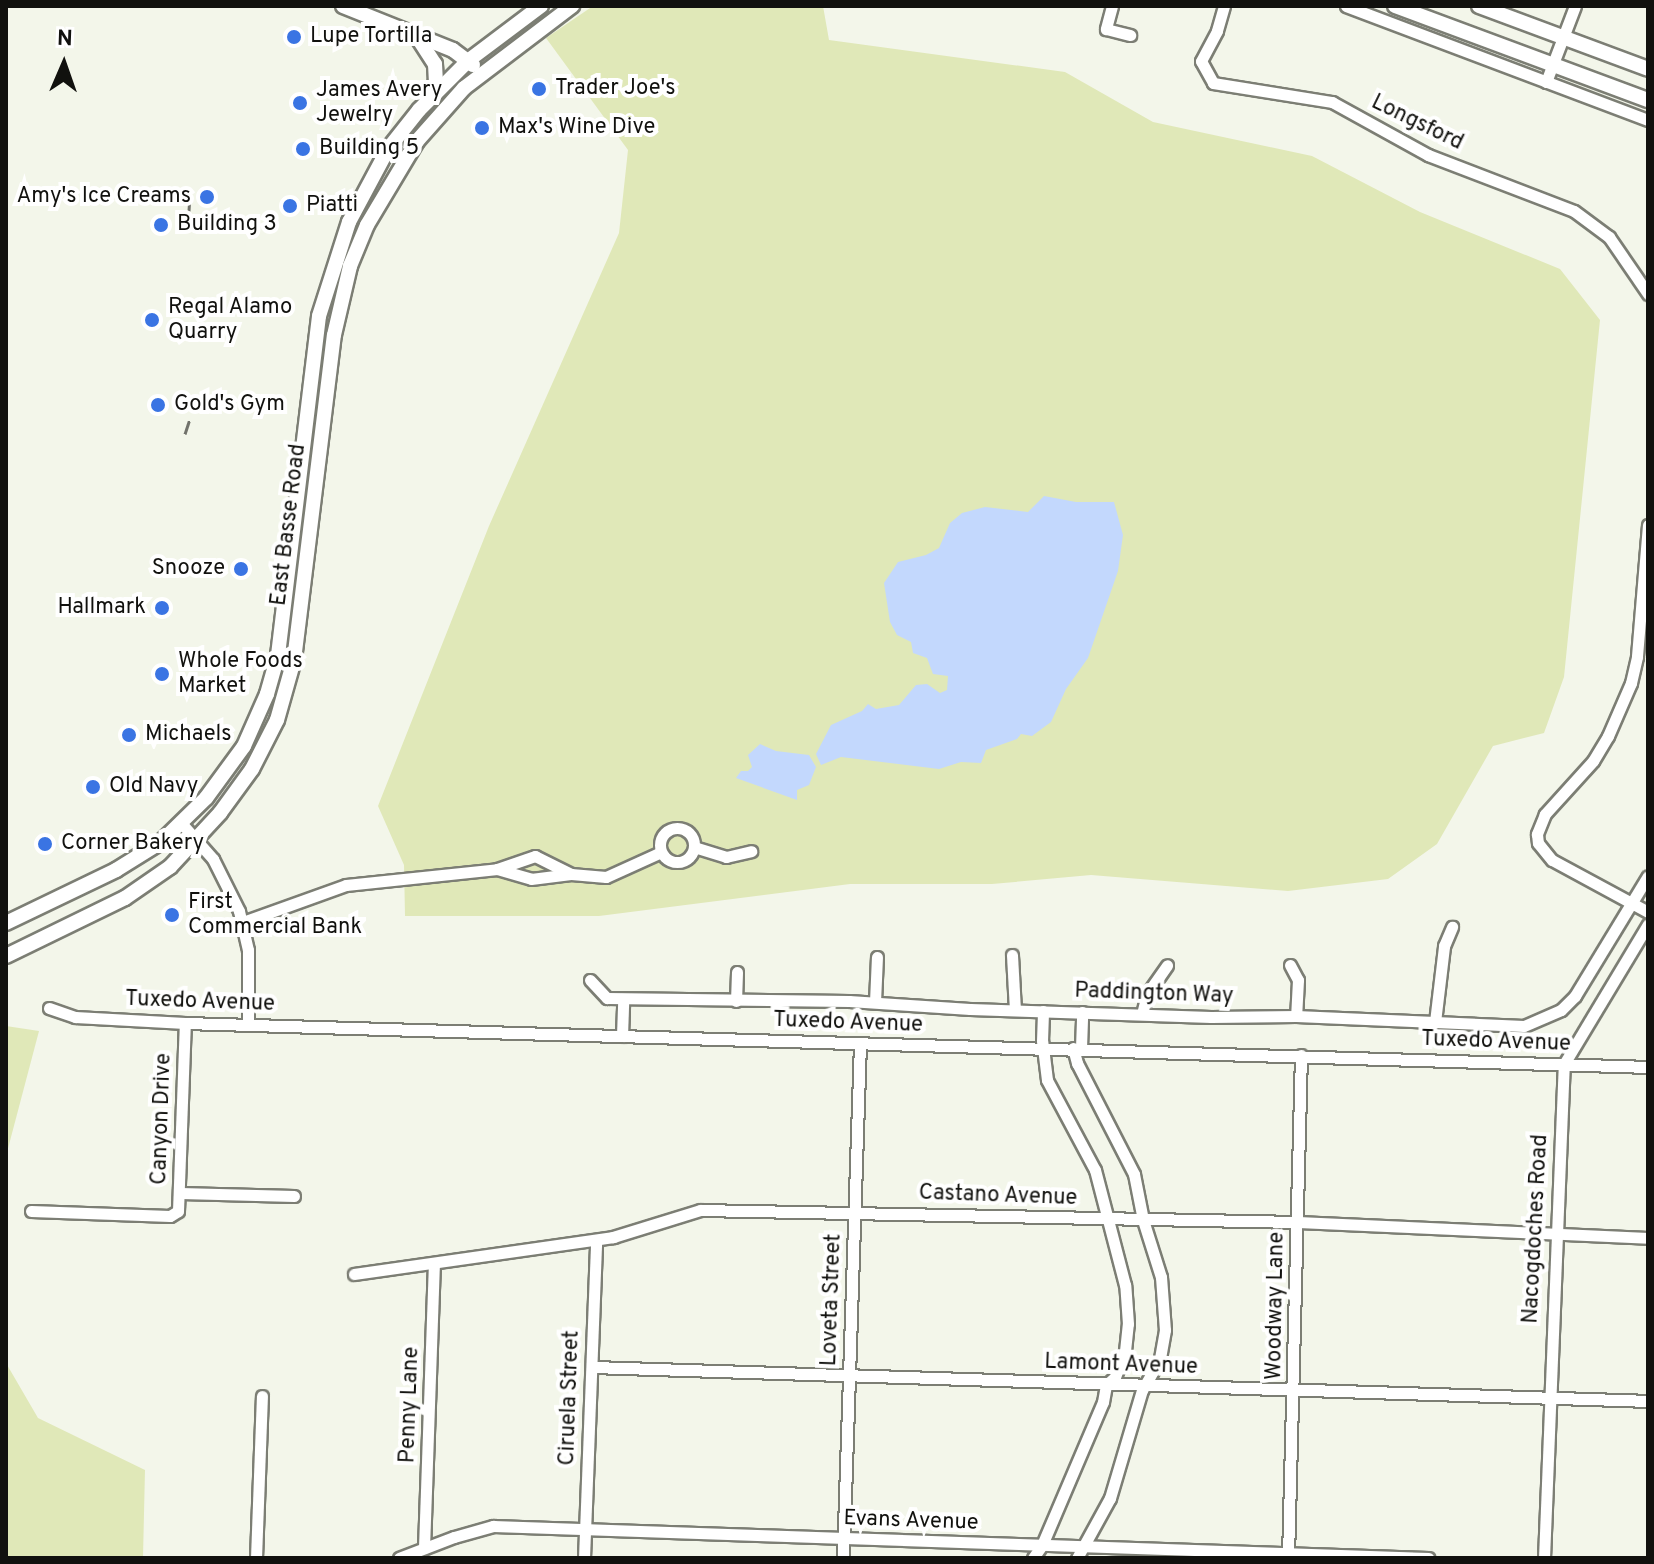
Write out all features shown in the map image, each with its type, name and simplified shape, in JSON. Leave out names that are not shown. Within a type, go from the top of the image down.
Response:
[{"type":"main road","points":[[343,6],[453,50],[469,60],[481,74]]},
{"type":"main road","name":"East Basse Road","points":[[6,923],[116,870],[182,824],[221,781],[252,732],[273,675],[284,615],[315,349],[328,280],[349,222],[374,172],[430,98],[469,60],[541,6]]},
{"type":"main road","name":"East Basse Road","points":[[6,956],[125,898],[170,867],[239,790],[263,750],[284,699],[301,617],[334,335],[350,266],[391,180],[417,141],[481,74],[572,6]]},
{"type":"main road","points":[[1395,6],[1648,100]]},
{"type":"main road","points":[[1479,6],[1648,69]]},
{"type":"main road","points":[[416,35],[435,64],[436,81],[430,98]]},
{"type":"main road","points":[[284,615],[301,617]]},
{"type":"street","points":[[1112,6],[1106,29],[1130,35]]},
{"type":"street","name":"Longsford","points":[[1224,6],[1217,31],[1201,61],[1213,83],[1332,102],[1428,155],[1574,211],[1609,237],[1648,294]]},
{"type":"street","points":[[1346,6],[1648,120]]},
{"type":"street","points":[[1546,82],[1575,6]]},
{"type":"street","points":[[1648,525],[1643,660],[1608,736],[1583,775],[1541,819],[1537,834],[1538,843],[1552,860],[1630,905],[1648,912]]},
{"type":"street","points":[[182,824],[224,876],[243,922],[249,971],[248,1025]]},
{"type":"street","points":[[676,828],[691,835],[694,847],[690,856],[680,861],[669,860],[661,852],[662,836],[676,828]]},
{"type":"street","points":[[694,847],[726,857],[751,851]]},
{"type":"street","points":[[497,869],[531,879],[571,874],[606,877],[661,852]]},
{"type":"street","points":[[243,922],[346,885],[497,869],[535,856],[571,874]]},
{"type":"street","name":"Paddington Way","points":[[590,980],[607,998],[623,999],[875,1002],[1015,1010],[1296,1016],[1524,1026],[1561,1010],[1575,996],[1648,876]]},
{"type":"street","name":"Nacogdoches Road","points":[[1544,1558],[1554,1235],[1564,1064],[1648,924]]},
{"type":"street","points":[[1435,1022],[1444,946],[1452,927]]},
{"type":"street","points":[[1012,955],[1015,1010]]},
{"type":"street","points":[[875,1002],[877,957]]},
{"type":"street","points":[[1142,1014],[1147,994],[1167,965]]},
{"type":"street","points":[[1290,965],[1298,980],[1296,1016]]},
{"type":"street","points":[[736,1001],[737,972]]},
{"type":"street","points":[[622,1036],[623,999]]},
{"type":"street","name":"Tuxedo Avenue","points":[[49,1008],[75,1017],[185,1023],[1648,1067]]},
{"type":"street","points":[[1033,1558],[1042,1545],[1103,1402],[1106,1385],[1115,1377],[1125,1351],[1128,1324],[1125,1285],[1095,1170],[1047,1080],[1042,1041],[1043,1011]]},
{"type":"street","points":[[1077,1558],[1110,1498],[1145,1386],[1160,1359],[1165,1330],[1161,1277],[1143,1220],[1134,1174],[1077,1063],[1082,1012]]},
{"type":"street","name":"Canyon Drive","points":[[31,1211],[170,1216],[178,1211],[185,1023]]},
{"type":"street","name":"Loveta Street","points":[[843,1558],[860,1044]]},
{"type":"street","name":"Woodway Lane","points":[[1288,1555],[1295,1391],[1301,1055]]},
{"type":"street","points":[[180,1193],[294,1196]]},
{"type":"street","name":"Castano Avenue","points":[[354,1274],[596,1240],[700,1210],[1298,1222],[1648,1238]]},
{"type":"street","name":"Ciruela Street","points":[[584,1558],[596,1240]]},
{"type":"street","name":"Penny Lane","points":[[424,1548],[434,1263]]},
{"type":"street","name":"Lamont Avenue","points":[[592,1367],[1648,1401]]},
{"type":"street","points":[[256,1558],[262,1396]]},
{"type":"street","name":"Evans Avenue","points":[[399,1558],[493,1526],[1428,1558]]},
{"type":"green space","points":[[593,6],[823,6],[829,40],[1065,72],[1153,122],[1312,156],[1420,212],[1560,269],[1600,320],[1564,677],[1544,733],[1493,746],[1437,844],[1388,879],[1288,891],[1091,875],[992,884],[850,884],[599,916],[405,916],[404,865],[378,806],[489,526],[619,233],[628,150],[546,38]]},
{"type":"green space","points":[[6,1026],[39,1031],[6,1156]]},
{"type":"green space","points":[[6,1363],[38,1418],[145,1470],[143,1558],[6,1558]]},
{"type":"water","points":[[1044,496],[1076,502],[1114,502],[1123,535],[1118,571],[1088,658],[1066,689],[1051,722],[1032,736],[1021,734],[1017,739],[986,750],[981,763],[961,762],[939,769],[841,757],[821,765],[816,754],[831,725],[862,711],[868,704],[876,709],[899,705],[916,685],[927,684],[940,693],[947,690],[948,676],[933,674],[927,658],[913,653],[911,642],[897,635],[890,622],[884,583],[898,562],[926,555],[939,548],[950,523],[962,513],[985,507],[1028,512]]},
{"type":"water","points":[[760,744],[776,751],[809,755],[816,767],[809,785],[797,790],[797,800],[736,778],[741,771],[752,767],[748,755]]},
{"type":"railway","points":[[189,211],[190,189]]},
{"type":"railway","points":[[185,434],[191,416]]},
{"type":"place","name":"Lupe Tortilla","points":[[294,37]]},
{"type":"place","name":"Trader Joe's","points":[[539,89]]},
{"type":"place","name":"James Avery Jewelry","points":[[300,103]]},
{"type":"place","name":"Max's Wine Dive","points":[[482,128]]},
{"type":"place","name":"Building 5","points":[[303,149]]},
{"type":"place","name":"Amy's Ice Creams","points":[[207,197]]},
{"type":"place","name":"Piatti","points":[[290,206]]},
{"type":"place","name":"Building 3","points":[[161,225]]},
{"type":"place","name":"Regal Alamo Quarry","points":[[152,320]]},
{"type":"place","name":"Gold's Gym","points":[[158,405]]},
{"type":"place","name":"Snooze","points":[[241,569]]},
{"type":"place","name":"Hallmark","points":[[162,608]]},
{"type":"place","name":"Whole Foods Market","points":[[162,674]]},
{"type":"place","name":"Michaels","points":[[129,735]]},
{"type":"place","name":"Old Navy","points":[[93,787]]},
{"type":"place","name":"Corner Bakery","points":[[45,844]]},
{"type":"place","name":"First Commercial Bank","points":[[172,915]]}]
